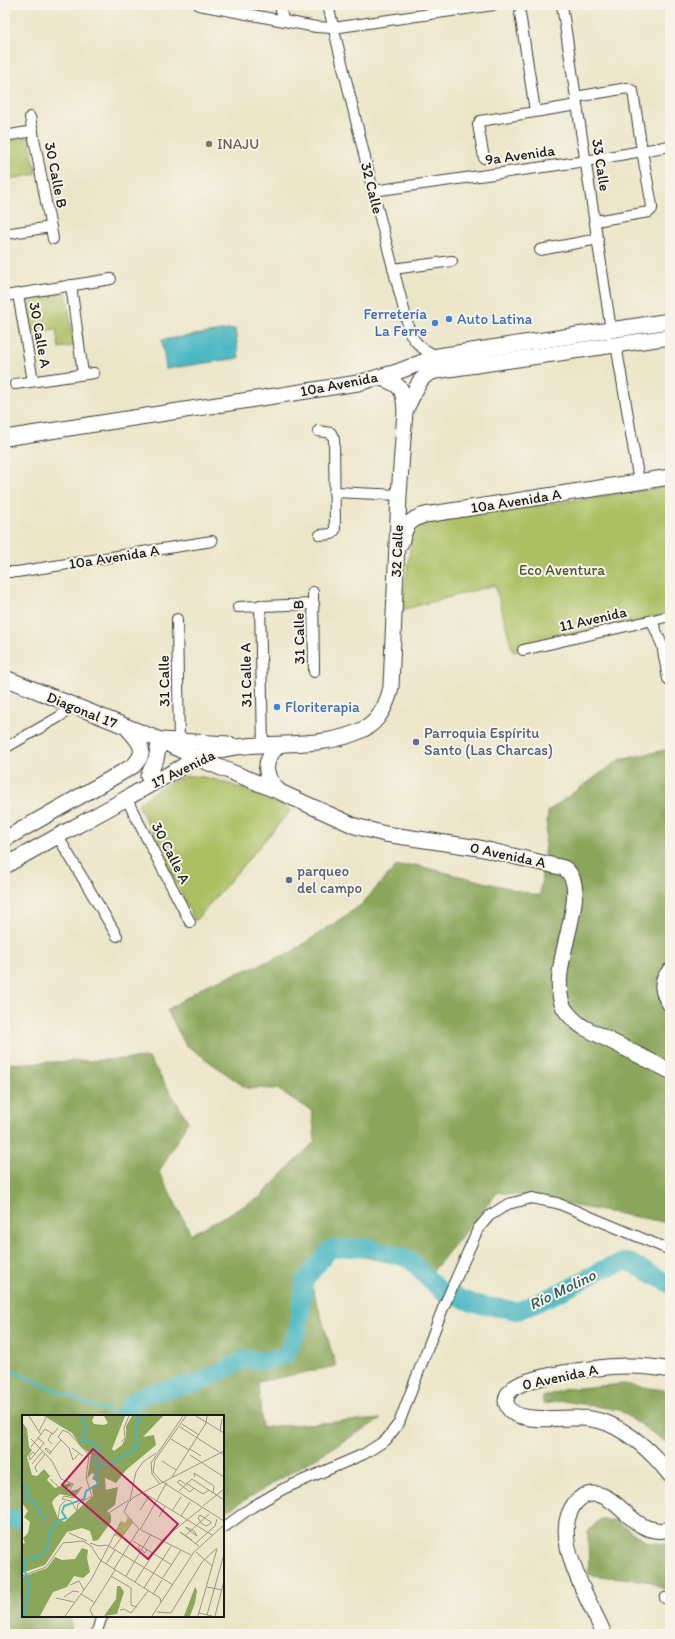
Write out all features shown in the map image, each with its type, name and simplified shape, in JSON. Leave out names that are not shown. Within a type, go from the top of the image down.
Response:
[{"type":"main road","name":"10a Avenida","points":[[614,337],[670,321]]},
{"type":"main road","name":"32 Calle","points":[[375,720],[389,699],[391,687],[399,495],[405,411],[420,381],[426,375],[435,371],[571,351],[608,336],[614,337]]},
{"type":"main road","name":"10a Avenida","points":[[5,438],[358,383],[378,378],[438,356],[614,337],[670,337]]},
{"type":"main road","points":[[378,378],[396,384],[400,388],[404,395],[405,411]]},
{"type":"main road","name":"10a Avenida A","points":[[396,566],[406,526],[417,517],[670,477]]},
{"type":"main road","name":"Diagonal 17","points":[[5,678],[70,706],[160,740],[197,758]]},
{"type":"main road","name":"17 Avenida","points":[[5,866],[57,835],[197,758],[209,753],[259,745],[279,745],[329,740],[367,728],[375,720]]},
{"type":"main road","name":"17 Avenida","points":[[5,840],[138,762],[141,756],[142,748],[128,729]]},
{"type":"main road","points":[[140,790],[147,781],[156,759],[160,740]]},
{"type":"main road","name":"Diagonal 17","points":[[160,740],[259,745]]},
{"type":"main road","points":[[279,745],[268,758],[266,771],[272,784],[280,792]]},
{"type":"main road","name":"0 Avenida A","points":[[197,758],[280,792],[355,826],[371,831],[479,848],[558,866],[568,871],[574,880],[575,897],[560,972],[559,993],[565,1009],[576,1022],[588,1030],[670,1071]]},
{"type":"main road","points":[[130,768],[141,767],[145,770],[148,776]]},
{"type":"main road","points":[[670,971],[666,974],[663,980],[662,987],[670,1004]]},
{"type":"main road","name":"0 Avenida A","points":[[670,1370],[627,1366],[562,1374],[522,1383],[512,1389],[506,1399],[510,1410],[520,1416],[536,1418],[587,1419],[606,1423],[638,1442],[670,1475]]},
{"type":"main road","points":[[604,1634],[569,1554],[566,1530],[570,1510],[574,1503],[585,1495],[599,1494],[611,1501],[642,1526],[658,1530],[670,1528]]},
{"type":"street","points":[[199,5],[333,28],[493,5]]},
{"type":"street","points":[[280,5],[283,20]]},
{"type":"street","name":"32 Calle","points":[[328,5],[373,191],[410,333],[413,340],[423,350],[438,356]]},
{"type":"street","name":"33 Calle","points":[[562,5],[598,239],[638,482]]},
{"type":"street","points":[[520,13],[535,111]]},
{"type":"street","points":[[484,158],[478,125],[480,121],[535,111],[630,88],[633,91],[652,209],[649,212],[595,220]]},
{"type":"street","name":"30 Calle B","points":[[30,118],[53,238]]},
{"type":"street","points":[[5,136],[33,131]]},
{"type":"street","name":"9a Avenida","points":[[373,191],[586,161],[670,146]]},
{"type":"street","points":[[5,234],[51,227]]},
{"type":"street","points":[[540,250],[598,239]]},
{"type":"street","points":[[393,269],[452,261]]},
{"type":"street","points":[[5,296],[111,279]]},
{"type":"street","points":[[71,285],[83,374]]},
{"type":"street","name":"30 Calle A","points":[[18,294],[33,381]]},
{"type":"street","points":[[15,384],[94,373]]},
{"type":"street","points":[[318,431],[327,431],[334,436],[335,530],[332,534],[320,535]]},
{"type":"street","points":[[334,492],[399,495]]},
{"type":"street","name":"10a Avenida A","points":[[5,572],[17,572],[212,541]]},
{"type":"street","name":"10a Avenida A","points":[[5,579],[17,572]]},
{"type":"street","name":"31 Calle B","points":[[313,592],[314,672]]},
{"type":"street","points":[[238,606],[314,604]]},
{"type":"street","name":"31 Calle A","points":[[259,745],[260,605]]},
{"type":"street","name":"11 Avenida","points":[[523,650],[670,616]]},
{"type":"street","name":"31 Calle","points":[[177,619],[179,742]]},
{"type":"street","points":[[652,621],[662,645],[668,679]]},
{"type":"street","points":[[5,748],[59,717],[70,706]]},
{"type":"street","name":"30 Calle A","points":[[126,798],[190,922]]},
{"type":"street","points":[[57,835],[117,936]]},
{"type":"street","points":[[224,1527],[252,1506],[283,1489],[364,1454],[386,1440],[399,1423],[443,1308],[478,1229],[489,1216],[508,1204],[532,1198],[558,1203],[670,1250]]},
{"type":"street","points":[[96,1634],[102,1617]]},
{"type":"green space","points":[[29,137],[36,174],[5,180],[5,141]]},
{"type":"green space","points":[[66,292],[74,346],[59,348],[56,329],[30,333],[25,298]]},
{"type":"green space","name":"Eco Aventura","points":[[670,486],[670,614],[513,652],[495,585],[401,610],[414,524]]},
{"type":"green space","points":[[670,749],[670,1223],[498,1192],[432,1272],[330,1249],[305,1263],[336,1366],[258,1382],[262,1427],[381,1419],[224,1512],[224,1415],[22,1415],[22,1617],[71,1617],[71,1634],[5,1634],[5,1064],[149,1058],[188,1121],[159,1172],[191,1234],[259,1198],[315,1141],[312,1111],[277,1089],[246,1088],[185,1044],[167,1010],[206,985],[290,953],[361,905],[395,867],[415,865],[540,896],[548,811],[619,760]]},
{"type":"green space","points":[[187,776],[212,779],[226,783],[254,793],[291,810],[195,921],[138,804],[161,787]]},
{"type":"green space","points":[[624,1384],[670,1391],[670,1445],[619,1410],[563,1401],[543,1404],[543,1397],[566,1389]]},
{"type":"green space","points":[[599,1520],[615,1520],[645,1541],[670,1545],[670,1593],[649,1581],[589,1575],[588,1532]]},
{"type":"water","points":[[235,329],[239,358],[166,369],[162,340]]},
{"type":"waterway","name":"Río Molino","points":[[126,1415],[132,1402],[146,1394],[198,1383],[245,1359],[266,1361],[286,1355],[298,1330],[305,1280],[330,1249],[367,1247],[409,1259],[441,1291],[475,1304],[518,1311],[567,1289],[603,1269],[627,1261],[670,1284]]},
{"type":"waterway","points":[[5,1368],[97,1408],[125,1415]]},
{"type":"waterway","name":"Río Molino","points":[[5,1522],[11,1519],[22,1520]]},
{"type":"place","name":"INAJU","points":[[209,144]]},
{"type":"place","name":"Auto Latina","points":[[449,319]]},
{"type":"place","name":"Ferretería La Ferre","points":[[435,323]]},
{"type":"place","name":"Floriterapia","points":[[277,707]]},
{"type":"place","name":"Parroquia Espíritu Santo (Las Charcas)","points":[[416,742]]},
{"type":"place","name":"parqueo del campo","points":[[289,880]]}]
